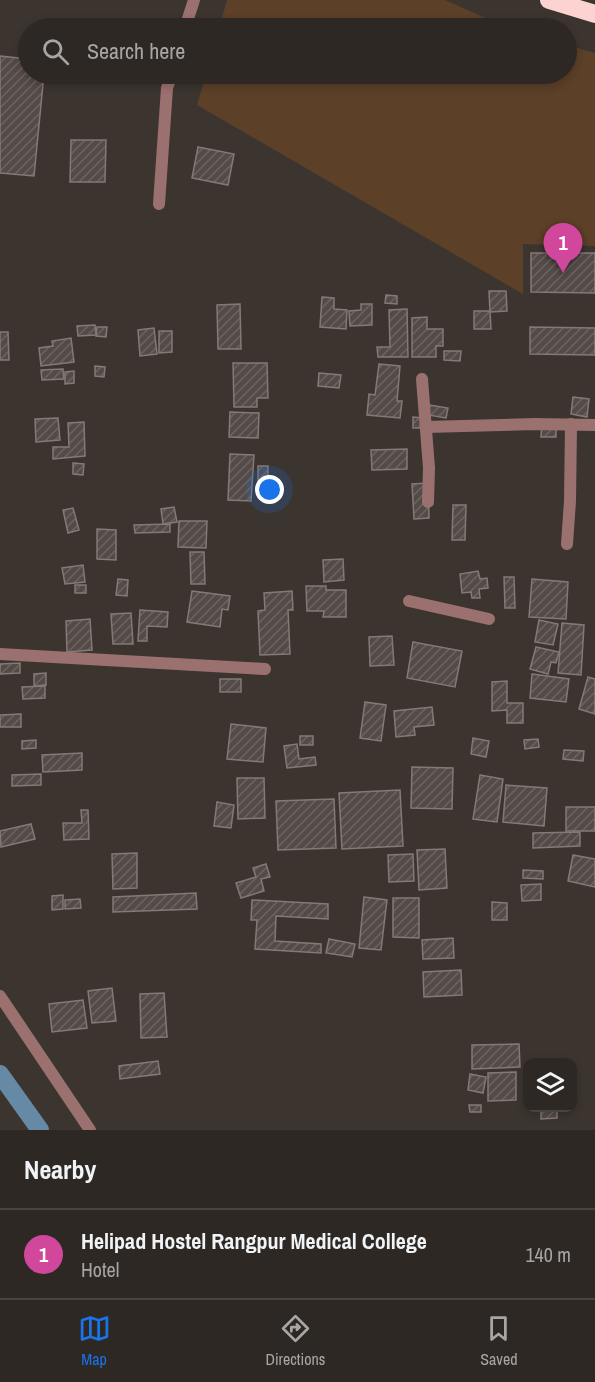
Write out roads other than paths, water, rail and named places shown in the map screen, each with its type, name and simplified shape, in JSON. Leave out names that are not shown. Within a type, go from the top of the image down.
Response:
[{"type":"highway","points":[[549,0],[595,14]]},
{"type":"street","points":[[188,18],[194,0]]},
{"type":"street","points":[[159,204],[168,84]]},
{"type":"street","points":[[422,379],[429,468],[428,502]]},
{"type":"street","points":[[567,544],[571,424]]},
{"type":"street","points":[[426,428],[595,424]]},
{"type":"street","points":[[409,601],[489,619]]},
{"type":"street","points":[[0,654],[265,669]]},
{"type":"street","points":[[0,996],[90,1130]]},
{"type":"waterway","points":[[0,1074],[40,1130]]},
{"type":"place","name":"Helipad Hostel Rangpur Medical College","points":[[563,273]]}]
